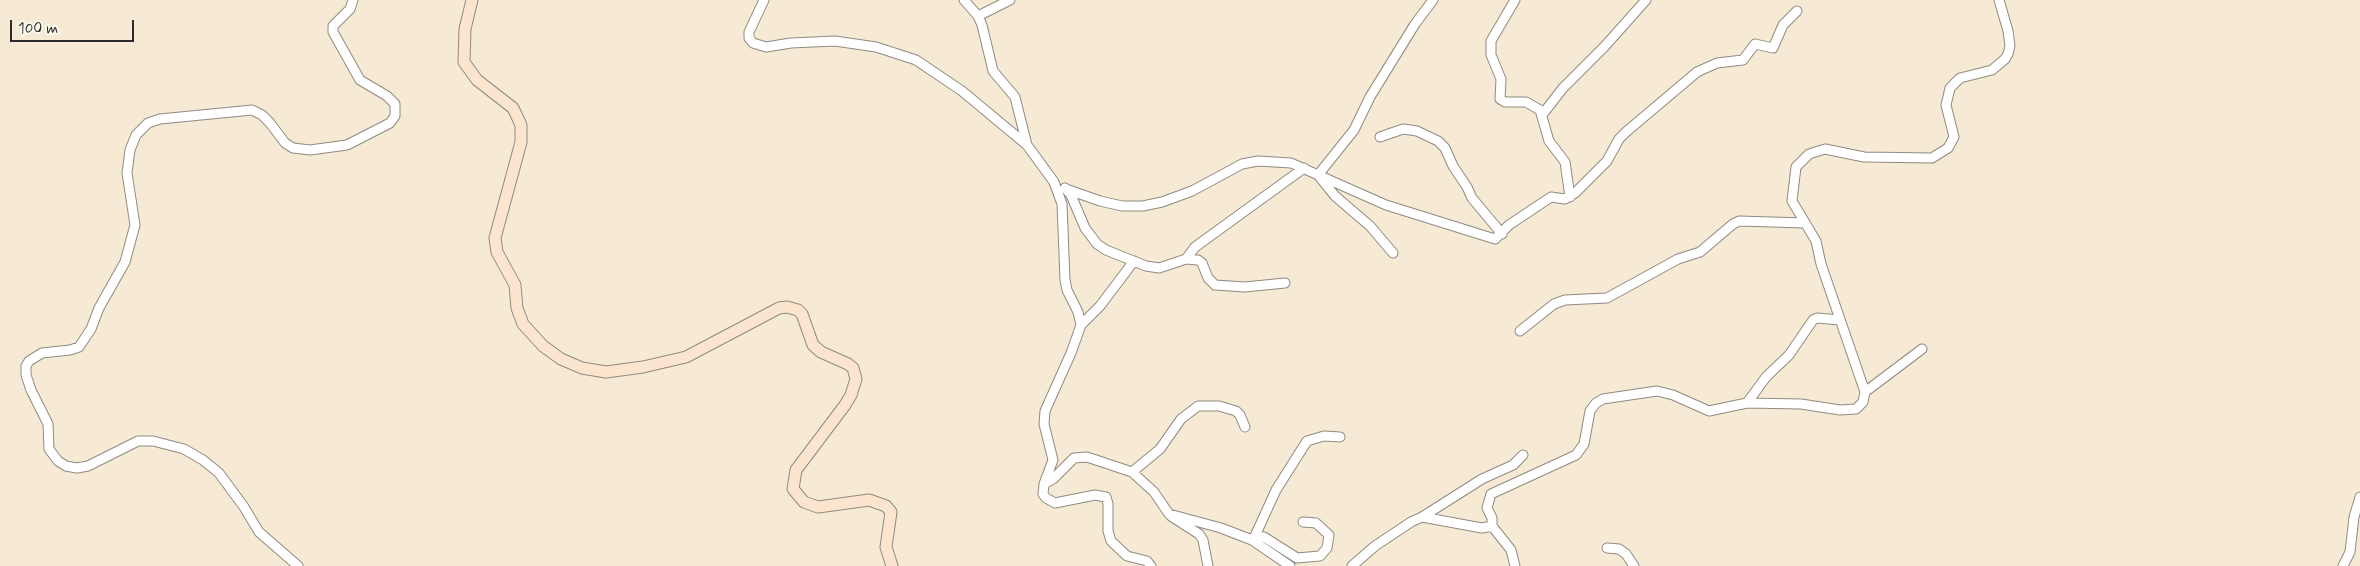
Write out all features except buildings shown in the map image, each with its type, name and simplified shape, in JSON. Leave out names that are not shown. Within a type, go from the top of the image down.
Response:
[{"type":"street","points":[[298,566],[260,532],[219,473],[203,460],[184,449],[146,440],[132,444],[88,466],[77,468],[66,466],[58,461],[49,449],[48,424],[31,390],[26,375],[26,366],[35,356],[42,353],[70,350],[79,347],[91,329],[99,308],[125,262],[135,225],[127,173],[130,150],[136,135],[148,123],[167,118],[252,110],[262,115],[270,123],[284,143],[293,148],[310,150],[347,145],[390,123],[395,116],[395,104],[387,96],[360,80],[333,32],[333,26],[350,9],[353,0]]},
{"type":"street","points":[[472,0],[465,29],[464,62],[477,80],[513,108],[521,125],[521,142],[495,238],[498,252],[515,285],[517,308],[523,324],[543,346],[561,359],[582,368],[606,372],[643,367],[686,357],[779,308],[787,307],[798,310],[802,314],[813,345],[821,352],[848,364],[853,368],[856,379],[851,395],[845,405],[796,470],[793,489],[804,502],[818,508],[869,500],[886,506],[891,512],[886,547],[892,566]]},
{"type":"street","points":[[764,0],[748,32],[749,38],[753,43],[766,47],[791,43],[835,41],[876,47],[904,55],[934,70],[1027,145],[1054,182],[1062,204],[1065,280],[1067,290],[1078,312],[1081,325]]},
{"type":"street","points":[[964,0],[978,16],[993,71],[1015,97],[1027,145]]},
{"type":"street","points":[[978,16],[1010,0]]},
{"type":"street","points":[[1318,175],[1354,130],[1370,97],[1433,0]]},
{"type":"street","points":[[1514,0],[1491,41],[1491,55],[1500,79],[1500,99],[1505,102],[1532,104],[1540,110],[1549,141],[1565,162],[1570,197]]},
{"type":"street","points":[[1542,115],[1564,88],[1646,0]]},
{"type":"street","points":[[1515,566],[1511,550],[1492,526],[1492,518],[1487,508],[1491,494],[1576,455],[1584,444],[1590,411],[1599,400],[1656,391],[1673,395],[1708,411],[1747,403],[1801,404],[1851,411],[1860,406],[1864,392],[1821,264],[1816,241],[1792,201],[1796,167],[1808,154],[1825,149],[1864,157],[1932,158],[1948,148],[1954,137],[1946,105],[1950,88],[1960,78],[1992,70],[2005,60],[2008,54],[2010,46],[2008,31],[2000,0]]},
{"type":"street","points":[[1054,182],[1066,189],[1107,203],[1122,206],[1143,206],[1178,197],[1205,186],[1242,164],[1258,161],[1291,163],[1386,205],[1473,234],[1495,239],[1509,225],[1550,197],[1565,199],[1570,197],[1607,161],[1619,139],[1689,78],[1717,63],[1743,60],[1755,44],[1773,48],[1783,25],[1798,11]]},
{"type":"street","points":[[1380,137],[1403,129],[1416,131],[1438,141],[1445,148],[1453,166],[1472,198],[1502,234]]},
{"type":"street","points":[[1186,259],[1195,247],[1304,168]]},
{"type":"street","points":[[1318,175],[1334,196],[1370,226],[1392,253]]},
{"type":"street","points":[[1066,189],[1088,233],[1097,244],[1106,250],[1146,266],[1159,268],[1186,259],[1198,260],[1214,285],[1259,286],[1285,283]]},
{"type":"street","points":[[1520,331],[1554,304],[1565,300],[1607,298],[1678,259],[1700,252],[1732,224],[1739,221],[1805,223]]},
{"type":"street","points":[[1134,261],[1100,306],[1081,325],[1072,354],[1045,411],[1044,424],[1053,460],[1044,484],[1043,494],[1055,503],[1095,495],[1106,497],[1108,500],[1108,530],[1111,541],[1127,556],[1147,561],[1151,566]]},
{"type":"street","points":[[1747,403],[1766,378],[1789,355],[1813,320],[1817,318],[1840,320]]},
{"type":"street","points":[[1864,392],[1922,350]]},
{"type":"street","points":[[1132,472],[1160,449],[1181,418],[1198,406],[1219,406],[1236,411],[1240,415],[1245,427]]},
{"type":"street","points":[[1253,538],[1276,490],[1306,442],[1324,436],[1340,438]]},
{"type":"street","points":[[1352,566],[1381,542],[1411,522],[1482,479],[1513,465],[1523,455]]},
{"type":"street","points":[[1044,484],[1053,479],[1069,462],[1080,456],[1132,472],[1154,492],[1169,514],[1199,534],[1203,540],[1208,566]]},
{"type":"street","points":[[2343,566],[2356,544],[2354,517],[2360,496]]},
{"type":"street","points":[[1169,514],[1253,538],[1290,566]]},
{"type":"street","points":[[1422,517],[1482,528],[1492,526]]},
{"type":"street","points":[[1253,538],[1264,536],[1277,547],[1297,558],[1320,556],[1329,544],[1328,532],[1316,522],[1303,522]]},
{"type":"street","points":[[1607,548],[1619,549],[1626,554],[1634,566]]}]
